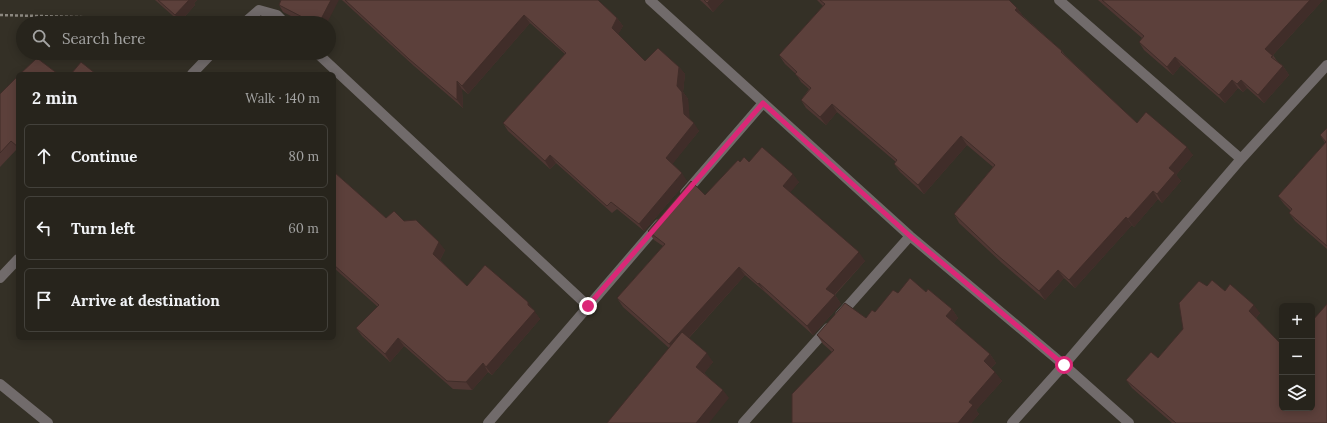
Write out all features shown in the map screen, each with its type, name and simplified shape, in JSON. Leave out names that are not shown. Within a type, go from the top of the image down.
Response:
[{"type":"street","points":[[650,0],[910,236],[1064,365],[1129,423]]},
{"type":"street","points":[[1059,0],[1241,159]]},
{"type":"street","points":[[252,16],[259,10],[278,16]]},
{"type":"street","points":[[194,72],[205,60]]},
{"type":"street","points":[[325,60],[588,306]]},
{"type":"street","points":[[1012,423],[1064,365],[1241,159],[1327,65]]},
{"type":"street","points":[[680,198],[763,103]]},
{"type":"street","points":[[488,423],[665,216]]},
{"type":"street","points":[[744,423],[910,236]]},
{"type":"street","points":[[0,278],[16,261]]},
{"type":"street","points":[[0,384],[48,423]]},
{"type":"path","points":[[0,14],[76,16]]},
{"type":"building","points":[[158,0],[189,0],[175,15]]},
{"type":"building","points":[[281,0],[331,0],[323,16],[300,16],[279,5]]},
{"type":"building","points":[[345,0],[598,0],[617,18],[612,28],[645,61],[658,48],[679,67],[677,86],[682,92],[684,114],[694,123],[666,158],[682,173],[639,224],[611,202],[607,206],[550,155],[545,161],[503,123],[566,53],[524,15],[462,86],[457,81],[457,100],[409,59]]},
{"type":"building","points":[[820,0],[1009,0],[1017,8],[1015,10],[1062,51],[1061,52],[1137,123],[1146,112],[1187,147],[1169,168],[1175,173],[1157,194],[1153,191],[1128,219],[1126,217],[1069,280],[1058,270],[1039,291],[996,254],[954,214],[995,165],[961,136],[918,185],[894,164],[897,160],[832,104],[820,117],[801,100],[811,88],[795,74],[797,72],[779,55],[825,4]]},
{"type":"building","points":[[1102,0],[1310,0],[1265,49],[1273,56],[1271,57],[1283,66],[1258,95],[1241,80],[1237,84],[1232,80],[1219,95],[1175,57],[1167,67],[1139,42],[1144,36]]},
{"type":"building","points":[[35,60],[40,60],[55,72],[22,72]]},
{"type":"building","points":[[81,62],[94,72],[73,72]]},
{"type":"building","points":[[16,78],[16,145],[11,141],[0,153],[0,94]]},
{"type":"building","points":[[1327,128],[1327,246],[1289,213],[1292,209],[1278,196],[1326,142],[1320,135]]},
{"type":"building","points":[[762,147],[793,174],[783,186],[859,252],[826,289],[835,295],[807,326],[739,267],[669,344],[617,298],[665,244],[648,231],[691,181],[705,195],[738,160],[740,162],[744,157],[749,162]]},
{"type":"building","points":[[336,174],[386,218],[394,211],[404,221],[416,220],[439,242],[433,254],[467,286],[485,265],[528,302],[528,305],[535,311],[486,367],[483,363],[466,382],[447,381],[398,338],[385,354],[356,328],[379,305],[336,267]]},
{"type":"building","points":[[910,278],[926,292],[928,289],[952,309],[946,316],[990,354],[984,361],[995,372],[969,402],[973,405],[958,423],[792,423],[792,394],[834,350],[817,335],[845,303],[866,318],[872,310],[875,312],[893,290],[898,293]]},
{"type":"building","points":[[1212,280],[1225,291],[1230,284],[1254,305],[1249,311],[1279,342],[1279,411],[1315,411],[1315,318],[1327,304],[1327,423],[1176,423],[1126,380],[1151,352],[1158,358],[1183,329],[1179,303],[1199,281],[1207,286]]},
{"type":"building","points":[[682,332],[707,353],[696,367],[723,390],[696,423],[607,423]]},
{"type":"route","points":[[588,306],[763,103],[910,236],[1064,365]]}]
